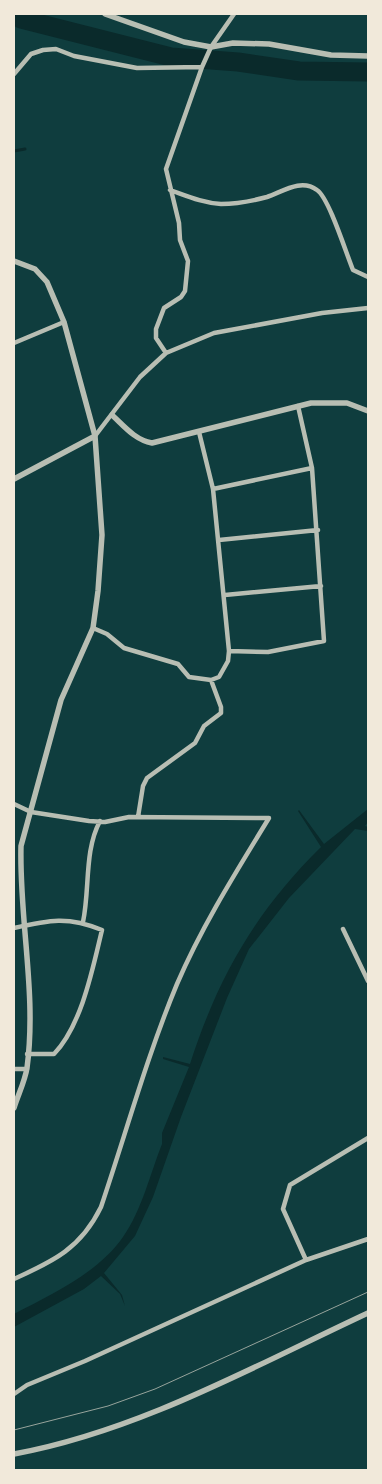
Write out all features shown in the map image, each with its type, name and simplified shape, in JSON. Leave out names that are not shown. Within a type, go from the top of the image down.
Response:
[{"type":"street","points":[[105,14],[210,50],[234,43],[269,44],[331,55],[368,56]]},
{"type":"street","points":[[166,352],[156,338],[156,329],[164,308],[181,297],[185,290],[188,261],[180,240],[179,223],[166,169],[167,162],[203,65],[210,50],[234,14]]},
{"type":"street","points":[[14,74],[31,54],[56,49],[74,56],[137,68],[203,65]]},
{"type":"street","points":[[170,190],[199,200],[222,204],[244,202],[267,196],[289,187],[304,186],[317,190],[326,200],[353,270],[368,277]]},
{"type":"street","points":[[14,261],[35,269],[47,282],[64,322],[95,436],[102,535],[93,628],[61,700],[21,846],[20,870],[30,1013],[27,1069],[14,1108]]},
{"type":"street","points":[[14,478],[95,436],[140,377],[166,352],[214,333],[322,313],[368,308]]},
{"type":"street","points":[[14,343],[64,322]]},
{"type":"street","points":[[112,415],[142,442],[152,444],[298,406],[335,402],[368,411]]},
{"type":"street","points":[[229,651],[268,652],[324,641],[318,530],[312,468],[298,406]]},
{"type":"street","points":[[93,628],[107,634],[124,648],[178,664],[189,677],[211,680],[219,677],[225,669],[229,651],[219,540],[213,489],[199,432]]},
{"type":"street","points":[[213,489],[312,468]]},
{"type":"street","points":[[219,540],[318,530]]},
{"type":"street","points":[[225,595],[321,586]]},
{"type":"street","points":[[138,816],[142,786],[147,778],[195,743],[204,726],[221,713],[219,701],[211,680]]},
{"type":"street","points":[[14,804],[30,812],[100,822],[138,816],[270,818],[216,905],[178,983],[156,1041],[101,1207],[94,1221],[81,1239],[68,1250],[14,1279]]},
{"type":"street","points":[[83,922],[88,898],[91,845],[94,833],[100,822]]},
{"type":"street","points":[[14,928],[59,919],[83,922],[102,930],[82,1000],[65,1040],[54,1054],[28,1054]]},
{"type":"street","points":[[343,929],[368,981]]},
{"type":"street","points":[[14,1069],[27,1069]]},
{"type":"street","points":[[306,1260],[283,1208],[290,1185],[368,1138]]},
{"type":"street","points":[[14,1394],[27,1385],[94,1357],[306,1260],[368,1239]]},
{"type":"street","points":[[14,1454],[85,1436],[136,1419],[368,1313]]},
{"type":"water","points":[[368,809],[368,822],[365,826],[368,827],[368,831],[355,829],[289,898],[249,949],[227,998],[181,1117],[153,1197],[135,1236],[104,1273],[122,1295],[125,1306],[120,1294],[101,1276],[84,1289],[14,1327],[14,1314],[88,1272],[113,1250],[130,1226],[145,1192],[162,1144],[162,1133],[189,1067],[163,1059],[163,1057],[190,1064],[213,1002],[242,947],[258,921],[277,896],[321,847],[298,811],[324,844]]},
{"type":"waterway","points":[[21,19],[171,57],[238,62],[299,71],[368,72]]},
{"type":"waterway","points":[[14,151],[25,149]]},
{"type":"tram line","points":[[14,1430],[108,1406],[155,1389],[368,1292]]}]
